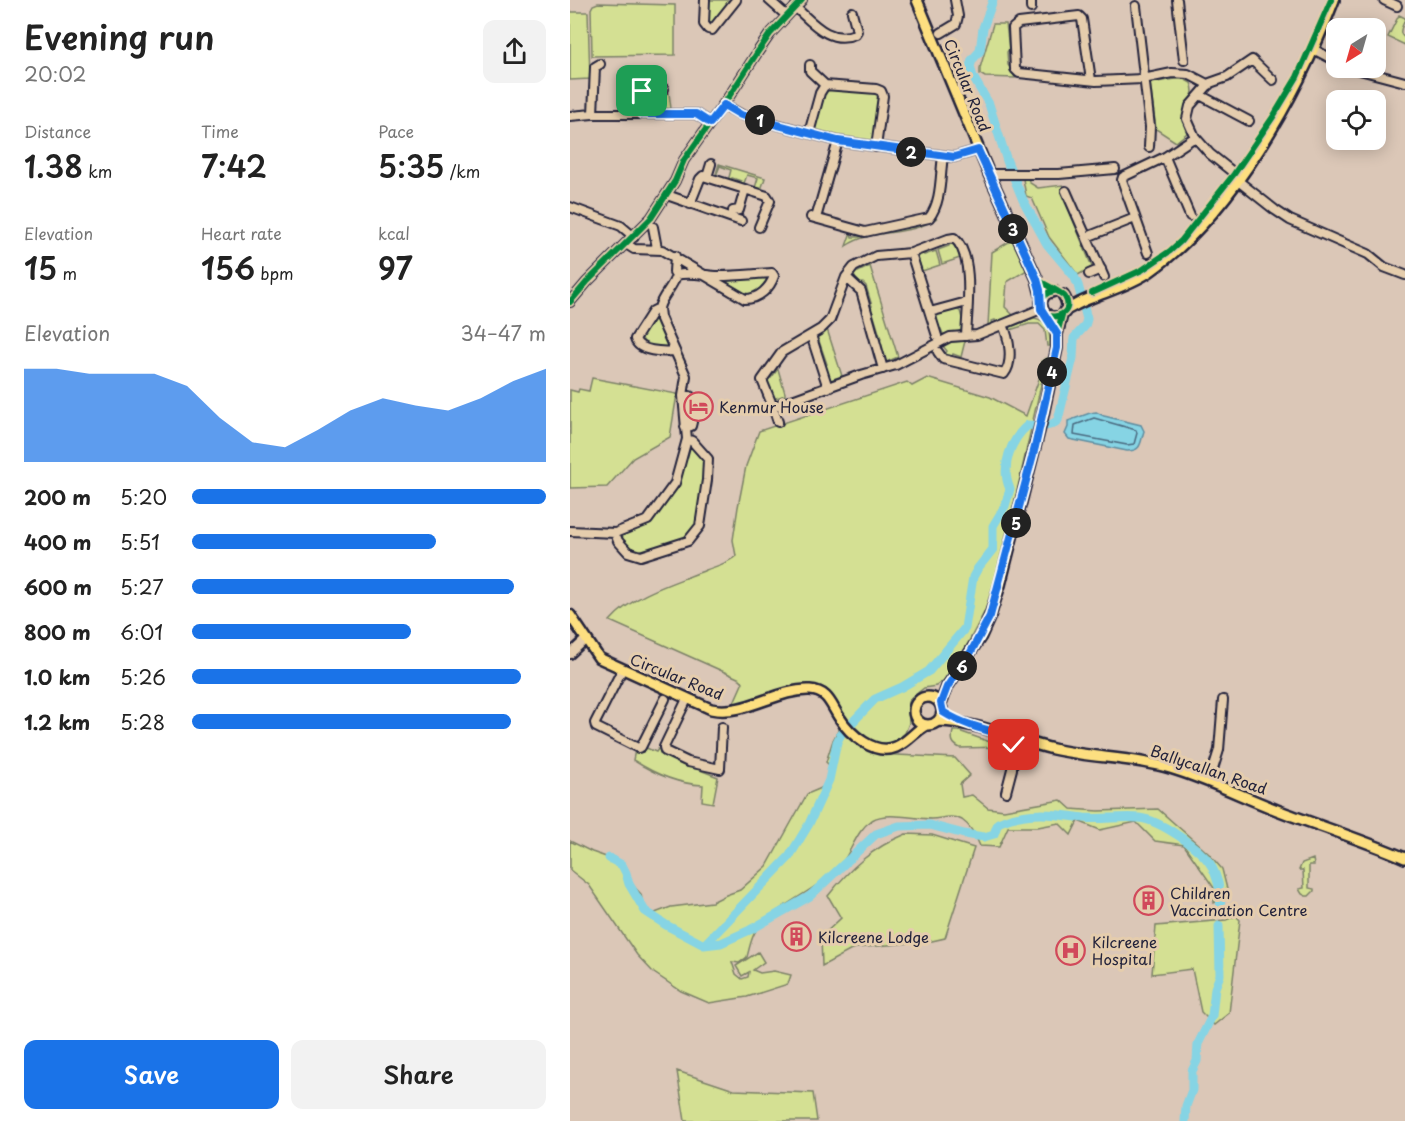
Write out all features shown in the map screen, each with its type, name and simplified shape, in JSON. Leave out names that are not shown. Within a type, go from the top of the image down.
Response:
[{"type":"main road","name":"Circular Road","points":[[917,0],[978,150],[993,175],[1037,279],[1043,308],[1057,334]]},
{"type":"main road","points":[[1065,302],[1057,318],[1043,308],[1048,292],[1065,302],[1087,299],[1115,290],[1147,273],[1173,254],[1194,232],[1238,179],[1267,139],[1313,49],[1334,0]]},
{"type":"main road","points":[[1037,279],[1065,302]]},
{"type":"main road","points":[[941,712],[947,687],[971,652],[990,616],[1039,432],[1065,302]]},
{"type":"main road","points":[[570,615],[585,640]]},
{"type":"main road","name":"Circular Road","points":[[585,640],[594,653],[605,662],[711,709],[728,711],[777,696],[800,691],[814,691],[829,699],[843,723],[868,745],[884,749],[904,743],[918,729],[926,724],[930,725],[941,712]]},
{"type":"main road","points":[[904,743],[914,727],[914,711],[917,702],[947,687]]},
{"type":"main road","points":[[929,696],[938,700],[941,712]]},
{"type":"main road","name":"Ballycallan Road","points":[[941,712],[962,723],[1053,749],[1083,755],[1137,760],[1172,769],[1277,810],[1364,840],[1405,858]]},
{"type":"main road","points":[[915,716],[921,723],[926,724]]},
{"type":"street","points":[[705,0],[704,24],[712,30],[717,27],[736,0]]},
{"type":"street","points":[[769,0],[787,16]]},
{"type":"street","points":[[570,302],[651,218],[667,195],[684,160],[724,105],[757,53],[802,0]]},
{"type":"street","points":[[941,33],[956,24],[958,16],[955,0]]},
{"type":"street","points":[[1177,0],[1184,60]]},
{"type":"street","points":[[1384,0],[1396,6]]},
{"type":"street","points":[[1136,6],[1150,127],[1149,147]]},
{"type":"street","points":[[795,7],[826,35],[834,37],[857,35],[852,12]]},
{"type":"street","points":[[1091,80],[1082,19],[1079,16],[1019,24],[1013,28],[1015,69],[1019,73],[1091,80],[1145,79],[1172,73],[1188,74],[1209,85]]},
{"type":"street","points":[[1313,49],[1326,56]]},
{"type":"street","points":[[1273,80],[1252,60],[1227,77],[1209,85],[1190,106],[1188,112],[1188,125],[1195,137],[1238,179],[1290,220],[1368,255],[1384,267],[1405,275]]},
{"type":"street","points":[[593,114],[595,67],[596,64],[600,64]]},
{"type":"street","points":[[810,65],[810,71],[825,85],[878,90],[882,93],[876,147]]},
{"type":"street","points":[[1386,77],[1405,82]]},
{"type":"street","points":[[878,90],[882,82]]},
{"type":"street","points":[[642,114],[641,93],[643,88],[655,85],[664,88]]},
{"type":"street","points":[[809,133],[820,93],[825,85]]},
{"type":"street","points":[[1200,95],[1249,121]]},
{"type":"street","points":[[724,105],[741,115],[838,141],[943,156],[962,156],[978,150]]},
{"type":"street","points":[[570,116],[696,114],[710,123]]},
{"type":"street","points":[[1148,253],[1122,178],[1165,157],[1195,137]]},
{"type":"street","points":[[838,141],[814,218],[865,232],[929,218],[937,203],[943,156]]},
{"type":"street","points":[[1165,157],[1190,216]]},
{"type":"street","points":[[707,177],[711,164]]},
{"type":"street","points":[[993,175],[1115,169]]},
{"type":"street","points":[[690,204],[703,176],[745,189],[769,198],[758,226],[768,230]]},
{"type":"street","points":[[733,211],[739,210],[745,189]]},
{"type":"street","points":[[1066,191],[1102,273],[1089,274]]},
{"type":"street","points":[[667,195],[741,221]]},
{"type":"street","points":[[570,207],[621,226],[634,237]]},
{"type":"street","points":[[1087,237],[1135,218]]},
{"type":"street","points":[[653,227],[657,248]]},
{"type":"street","points":[[778,422],[763,378],[782,352],[811,335],[830,320],[846,277],[854,267],[876,256],[911,253],[948,239],[954,238],[959,242],[968,270],[966,336]]},
{"type":"street","points":[[626,244],[634,249],[657,248],[675,256],[702,274],[750,299],[759,296],[774,276],[772,273],[719,276],[702,274],[682,273],[676,275]]},
{"type":"street","points":[[911,253],[937,336]]},
{"type":"street","points":[[570,531],[615,533],[648,520],[675,483],[687,439],[688,413],[683,396],[686,376],[660,317],[659,308],[660,301],[675,281],[673,261],[675,256]]},
{"type":"street","points":[[846,277],[861,291],[883,369]]},
{"type":"street","points":[[930,312],[967,302]]},
{"type":"street","points":[[659,308],[653,311],[636,335],[637,344],[641,348],[675,351]]},
{"type":"street","points":[[773,407],[901,363],[950,337],[977,335],[1043,308]]},
{"type":"street","points":[[938,352],[943,359],[999,375],[1004,374],[1007,370],[1009,343],[1003,325]]},
{"type":"street","points":[[811,335],[828,388]]},
{"type":"street","points":[[615,533],[618,541],[628,552],[641,556],[688,540],[695,533],[700,526],[709,465],[704,453],[687,439]]},
{"type":"street","points":[[570,654],[585,640]]},
{"type":"street","points":[[622,670],[596,727],[638,748],[641,747],[664,698]]},
{"type":"street","points":[[687,699],[664,747],[665,751],[688,762],[720,769],[722,727]]},
{"type":"street","points":[[1209,782],[1219,750],[1223,699]]},
{"type":"street","points":[[1006,792],[1016,738]]},
{"type":"green space","points":[[707,0],[733,0],[714,24],[707,22]]},
{"type":"green space","points":[[598,3],[675,5],[675,55],[592,56],[591,9]]},
{"type":"green space","points":[[570,12],[588,12],[590,79],[570,80]]},
{"type":"green space","points":[[1399,15],[1405,18],[1401,33],[1405,38],[1405,45],[1388,37]]},
{"type":"green space","points":[[993,24],[1006,24],[1008,65],[1015,78],[985,77],[980,74]]},
{"type":"green space","points":[[1182,78],[1191,83],[1193,89],[1183,115],[1187,133],[1176,142],[1156,129],[1150,83]]},
{"type":"green space","points":[[830,87],[879,94],[873,143],[813,130],[820,100]]},
{"type":"green space","points":[[647,88],[657,88],[661,94],[669,93],[671,109],[648,108],[644,104],[644,92]]},
{"type":"green space","points":[[719,164],[765,178],[761,190],[754,191],[758,178],[747,175],[743,186],[740,185],[741,181],[732,178],[730,182],[728,181],[731,170],[720,166],[715,178]]},
{"type":"green space","points":[[1023,179],[1028,179],[1038,188],[1063,185],[1063,195],[1092,267],[1078,275],[1049,237],[1032,198],[1026,196]]},
{"type":"green space","points":[[937,218],[915,228],[868,236],[846,246],[851,232],[852,237],[860,237],[861,234],[871,235],[915,227]]},
{"type":"green space","points":[[1012,240],[1027,270],[1007,282],[1005,307],[1013,315],[996,323],[995,320],[992,321],[993,324],[988,326],[992,252]]},
{"type":"green space","points":[[949,242],[956,246],[960,258],[942,264],[938,250],[949,246]]},
{"type":"green space","points":[[936,251],[940,265],[922,271],[917,256]]},
{"type":"green space","points":[[870,266],[898,357],[888,361],[887,364],[884,362],[877,341],[881,339],[873,313],[870,314],[868,308],[872,306],[866,286],[863,283],[858,284],[853,273],[856,269],[858,272]]},
{"type":"green space","points":[[771,275],[767,286],[758,291],[758,294],[747,297],[715,279]]},
{"type":"green space","points":[[955,309],[960,311],[962,330],[943,334],[941,329],[938,330],[936,324],[937,316]]},
{"type":"green space","points":[[655,315],[670,348],[664,350],[663,347],[640,345],[644,342],[641,337],[637,339]]},
{"type":"green space","points":[[1034,318],[1046,324],[1050,346],[1047,346],[1045,330],[1039,324],[1029,324],[1010,330],[1010,327]]},
{"type":"green space","points":[[827,329],[842,376],[833,379],[833,382],[830,381],[823,366],[827,364],[819,341],[816,342],[815,338]]},
{"type":"green space","points":[[965,341],[961,357],[953,354],[951,359],[944,356],[947,351],[943,346],[949,342]]},
{"type":"green space","points":[[1047,358],[1000,567],[987,607],[960,658],[944,680],[936,686],[924,688],[910,699],[909,723],[905,733],[891,744],[881,746],[870,744],[844,721],[833,698],[816,687],[731,709],[743,682],[740,679],[610,621],[630,603],[642,596],[725,563],[736,556],[733,540],[738,507],[746,466],[759,431],[907,382],[912,386],[927,378],[990,397],[1026,416],[1039,379],[1041,361]]},
{"type":"green space","points":[[778,369],[785,395],[776,398],[774,402],[766,380],[767,376],[771,378]]},
{"type":"green space","points":[[592,378],[677,394],[670,437],[633,458],[607,487],[570,488],[570,390],[589,391]]},
{"type":"green space","points":[[694,444],[701,452],[707,467],[696,527],[683,540],[644,554],[629,550],[622,543],[623,535],[649,524],[677,485],[687,448]]},
{"type":"green space","points":[[841,725],[860,744],[878,754],[955,758],[970,775],[960,784],[962,797],[972,795],[988,808],[1004,810],[1061,800],[1071,809],[1098,811],[1158,809],[1209,854],[1222,869],[1229,897],[1214,903],[1214,888],[1184,845],[1155,841],[1136,822],[1100,830],[1078,821],[1071,835],[1059,823],[1038,827],[1008,827],[999,847],[980,846],[971,828],[958,818],[885,816],[878,817],[867,824],[841,864],[832,873],[761,924],[753,935],[747,957],[739,963],[732,962],[736,974],[742,979],[748,977],[749,972],[742,976],[736,966],[758,952],[764,962],[753,970],[760,973],[774,971],[791,975],[788,984],[747,997],[709,1003],[681,991],[654,973],[637,955],[589,885],[570,870],[570,841],[622,866],[630,882],[641,894],[644,910],[655,913],[671,907],[712,902],[740,890],[767,866],[807,794],[831,781],[831,767],[826,762]]},
{"type":"green space","points":[[953,731],[1004,747],[960,748],[953,741]]},
{"type":"green space","points":[[644,747],[656,752],[658,749],[666,753],[665,756],[669,758],[718,777],[713,803],[702,801],[703,785],[666,777],[633,760],[635,750]]},
{"type":"green space","points":[[906,834],[932,835],[974,848],[945,938],[855,948],[822,966],[821,937],[841,918],[828,896],[845,876],[872,852]]},
{"type":"green space","points":[[1313,859],[1314,865],[1309,865],[1309,888],[1314,891],[1306,896],[1299,889],[1304,888],[1303,870],[1299,870],[1302,863]]},
{"type":"green space","points":[[1236,916],[1240,920],[1229,1013],[1214,1025],[1201,1012],[1192,969],[1152,974],[1156,926],[1226,920]]},
{"type":"green space","points":[[677,1071],[734,1090],[813,1093],[817,1121],[685,1121]]},
{"type":"water","points":[[1096,412],[1141,425],[1144,431],[1138,448],[1127,451],[1069,439],[1065,434],[1068,421]]},
{"type":"waterway","points":[[704,945],[789,857],[809,824],[829,780],[837,742],[841,734],[875,699],[929,671],[965,628],[973,577],[993,549],[993,526],[1005,506],[1010,489],[1006,472],[1012,446],[1028,425],[1048,425],[1058,420],[1073,358],[1074,338],[1085,326],[1087,319],[1074,276],[1047,244],[1023,200],[1007,161],[989,104],[973,77],[970,67],[972,60],[980,51],[983,28],[993,0]]},
{"type":"waterway","points":[[609,858],[622,865],[629,884],[645,911],[704,945],[721,943],[750,930],[810,896],[876,834],[899,826],[930,825],[984,837],[994,834],[998,823],[1019,816],[1051,814],[1091,818],[1139,818],[1168,829],[1206,858],[1218,881],[1221,898],[1220,910]]},
{"type":"waterway","points":[[1185,1121],[1186,1106],[1192,1090],[1192,1071],[1197,1061],[1198,1044],[1212,1016],[1215,988],[1220,975],[1219,926]]},
{"type":"cycle path","points":[[570,302],[651,218],[675,181],[684,160],[770,34],[802,0]]},
{"type":"cycle path","points":[[1092,293],[1142,270],[1181,241],[1234,174],[1273,117],[1297,77],[1331,0]]},
{"type":"cycle path","points":[[1037,279],[1065,297],[1066,311],[1059,316],[1045,314],[1041,305],[1044,295],[1054,291]]},
{"type":"cycle path","points":[[1042,419],[1062,315]]},
{"type":"cycle path","points":[[941,703],[947,687],[971,652],[990,616],[1039,432]]},
{"type":"place","name":"Kenmur House","points":[[698,406]]},
{"type":"place","name":"Children Vaccination Centre","points":[[1149,901]]},
{"type":"place","name":"Kilcreene Lodge","points":[[797,936]]},
{"type":"place","name":"Kilcreene Hospital","points":[[1071,950]]},
{"type":"route","points":[[642,91],[642,114],[696,114],[710,123],[724,105],[741,115],[838,141],[954,157],[978,150],[1037,279],[1042,299],[1041,309],[1057,334],[1057,348],[1035,447],[990,616],[981,636],[947,687],[941,703],[943,712],[949,716],[962,723],[1016,738],[1014,745]]}]
